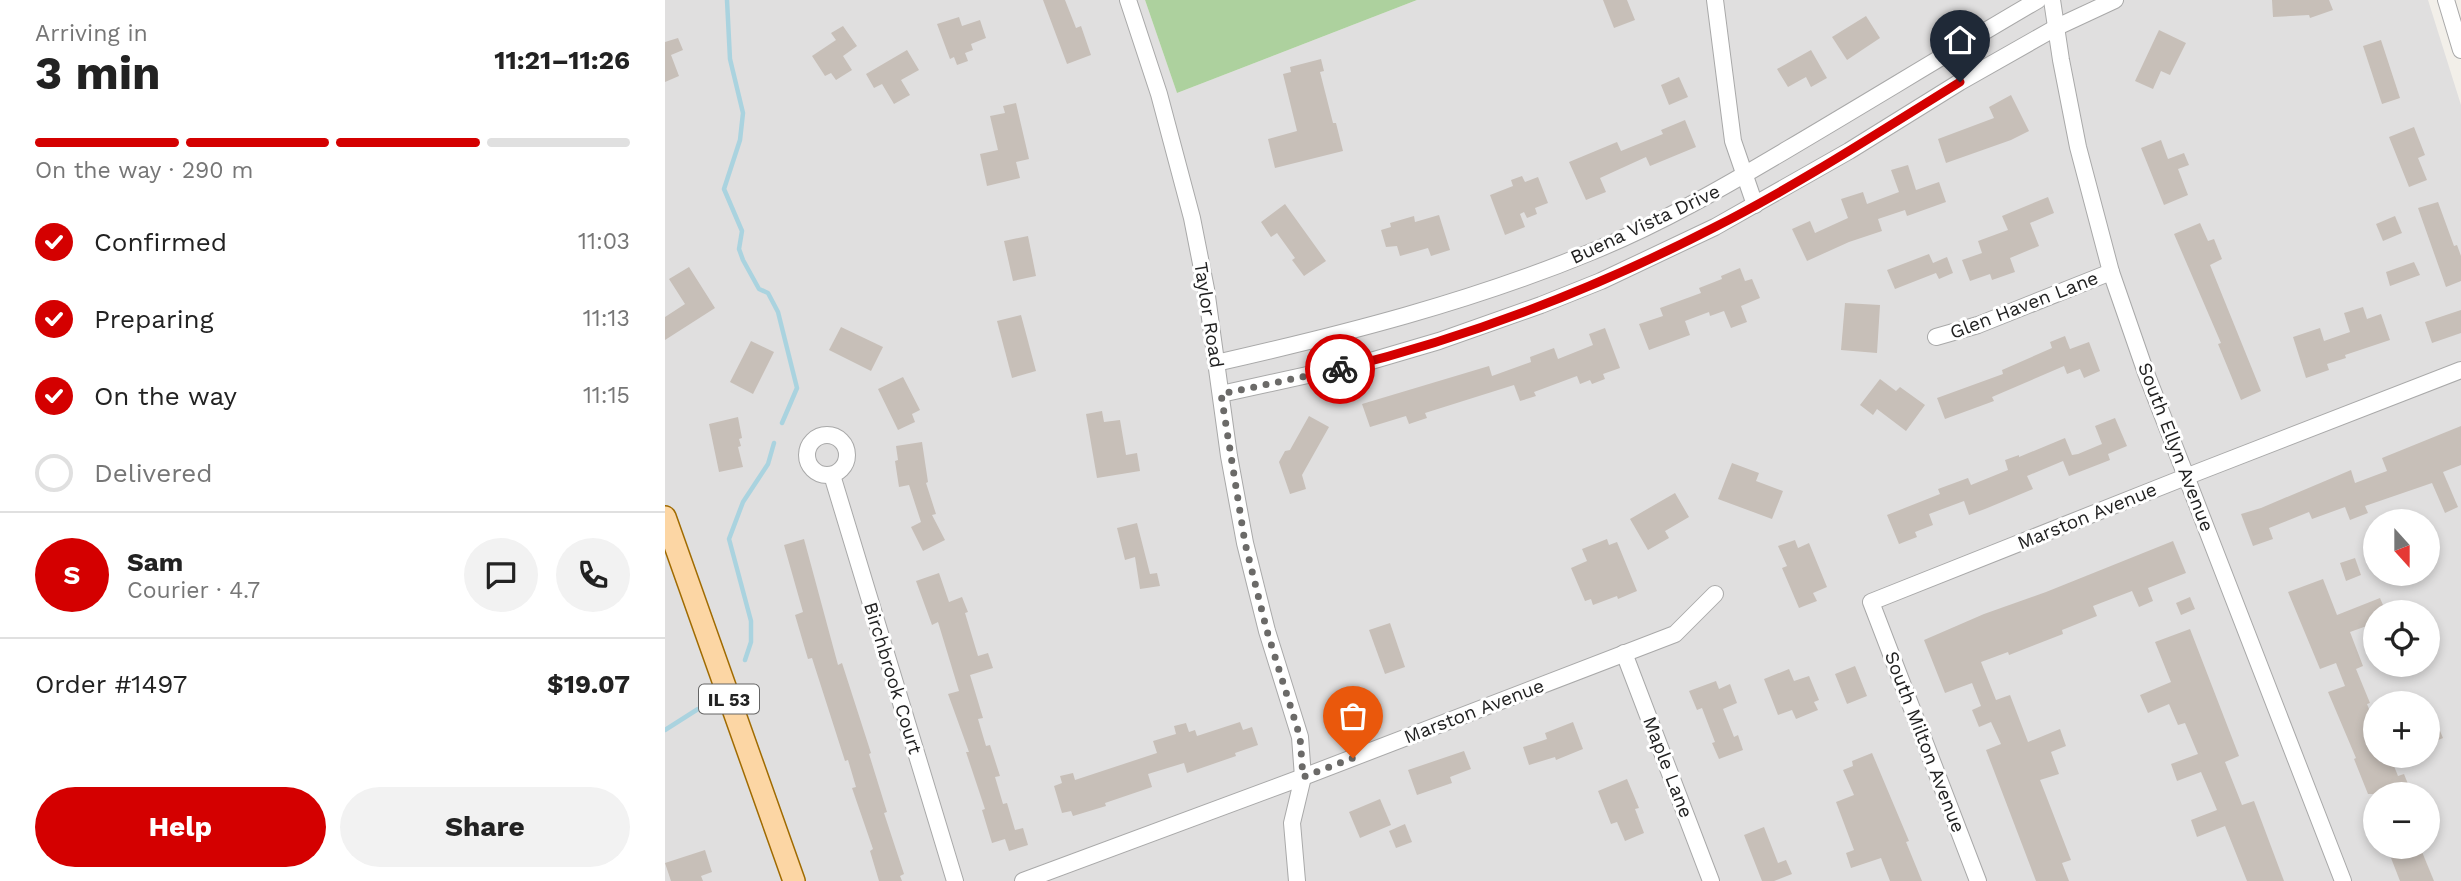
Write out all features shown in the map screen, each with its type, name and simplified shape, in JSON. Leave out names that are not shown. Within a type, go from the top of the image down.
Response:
[{"type":"main road","name":"IL 53","points":[[665,519],[794,881]]},
{"type":"street","name":"Taylor Road","points":[[1128,0],[1177,156],[1206,289],[1245,543],[1267,631],[1300,737],[1303,777],[1292,823],[1297,881]]},
{"type":"street","points":[[1715,0],[1733,141],[1755,205]]},
{"type":"street","name":"Buena Vista Drive","points":[[1216,363],[1312,341],[1484,293],[1592,252],[1659,221],[1744,176],[2038,0]]},
{"type":"street","name":"South Ellyn Avenue","points":[[2052,0],[2078,147],[2112,272],[2146,373],[2343,881]]},
{"type":"street","name":"Buena Vista Drive","points":[[1221,394],[1371,361],[1488,325],[1667,251],[1755,205],[2057,27],[2115,0]]},
{"type":"street","points":[[2446,0],[2461,50]]},
{"type":"street","name":"Glen Haven Lane","points":[[1936,338],[1978,325],[2112,272]]},
{"type":"street","name":"Marston Avenue","points":[[1871,602],[2187,475],[2461,370]]},
{"type":"street","name":"Birchbrook Court","points":[[832,475],[955,881]]},
{"type":"street","name":"Marston Avenue","points":[[1023,881],[1675,634],[1716,594]]},
{"type":"street","name":"South Milton Avenue","points":[[1871,602],[1978,881]]},
{"type":"street","name":"Maple Lane","points":[[1624,653],[1711,881]]},
{"type":"shaded area","points":[[665,0],[1145,0],[1177,93],[1417,0],[2428,0],[2461,105],[2461,881],[665,881]]},
{"type":"green space","points":[[1145,0],[1417,0],[1177,93]]},
{"type":"building","points":[[1043,0],[1065,0],[1076,28],[1081,26],[1091,55],[1067,64]]},
{"type":"building","points":[[1603,0],[1627,0],[1635,20],[1614,28]]},
{"type":"building","points":[[2272,0],[2329,0],[2333,10],[2310,18],[2309,15],[2273,17]]},
{"type":"building","points":[[1866,16],[1880,38],[1847,60],[1832,37]]},
{"type":"building","points":[[959,17],[962,26],[980,20],[986,38],[971,44],[973,50],[965,53],[968,61],[957,65],[954,57],[950,59],[937,24]]},
{"type":"building","points":[[843,26],[857,46],[843,56],[852,70],[836,80],[831,73],[825,76],[812,56],[836,40],[831,33]]},
{"type":"building","points":[[2159,30],[2186,43],[2170,75],[2161,71],[2153,89],[2135,81]]},
{"type":"building","points":[[678,38],[683,50],[671,55],[679,76],[665,82],[665,42]]},
{"type":"building","points":[[2381,40],[2400,98],[2382,104],[2363,46]]},
{"type":"building","points":[[907,50],[919,70],[901,80],[910,95],[894,104],[882,84],[874,88],[866,74]]},
{"type":"building","points":[[1811,50],[1827,78],[1811,87],[1806,77],[1788,87],[1777,69]]},
{"type":"building","points":[[1321,59],[1324,71],[1320,72],[1343,151],[1275,168],[1268,139],[1297,131],[1283,74],[1291,72],[1290,67]]},
{"type":"building","points":[[1679,77],[1688,97],[1669,105],[1661,85]]},
{"type":"building","points":[[2011,95],[2029,131],[1946,163],[1938,139],[1994,118],[1989,107]]},
{"type":"building","points":[[1016,103],[1029,159],[1016,162],[1020,178],[987,186],[980,154],[998,150],[990,116],[1005,113],[1003,106]]},
{"type":"building","points":[[1685,120],[1696,147],[1650,166],[1646,157],[1600,178],[1606,192],[1586,200],[1569,162],[1617,142],[1621,151],[1663,134],[1661,130]]},
{"type":"building","points":[[2414,127],[2425,155],[2418,158],[2427,180],[2409,187],[2389,137]]},
{"type":"building","points":[[2161,140],[2168,159],[2184,153],[2189,165],[2178,169],[2188,195],[2164,205],[2141,148]]},
{"type":"building","points":[[1908,165],[1916,190],[1939,182],[1946,202],[1907,216],[1905,210],[1878,219],[1882,231],[1807,261],[1792,229],[1810,221],[1815,233],[1848,218],[1841,199],[1863,192],[1867,204],[1899,192],[1891,170]]},
{"type":"building","points":[[1522,176],[1525,182],[1538,177],[1548,203],[1535,208],[1537,214],[1527,218],[1524,212],[1520,214],[1525,227],[1505,235],[1490,195],[1513,186],[1511,180]]},
{"type":"building","points":[[2048,197],[2054,213],[2030,223],[2039,246],[2010,258],[2015,272],[1992,280],[1990,274],[1970,281],[1962,260],[1982,253],[1978,241],[2008,230],[2002,216]]},
{"type":"building","points":[[2438,202],[2454,246],[2457,245],[2461,256],[2461,281],[2446,287],[2418,208]]},
{"type":"building","points":[[1285,204],[1326,261],[1304,276],[1277,233],[1271,237],[1261,222]]},
{"type":"building","points":[[1439,215],[1450,250],[1431,256],[1428,248],[1400,256],[1397,246],[1386,247],[1381,230],[1391,227],[1390,223],[1414,216],[1415,222]]},
{"type":"building","points":[[2395,216],[2402,233],[2383,241],[2376,224]]},
{"type":"building","points":[[2200,223],[2208,241],[2214,239],[2222,259],[2210,265],[2261,391],[2241,400],[2218,344],[2221,343],[2174,234]]},
{"type":"building","points":[[1028,236],[1036,276],[1013,281],[1004,241]]},
{"type":"building","points":[[1929,254],[1933,263],[1947,257],[1953,273],[1939,279],[1936,273],[1895,289],[1887,270]]},
{"type":"building","points":[[2414,262],[2420,275],[2390,286],[2386,272]]},
{"type":"building","points":[[689,267],[715,308],[665,340],[665,317],[685,304],[669,279]]},
{"type":"building","points":[[1740,268],[1745,281],[1752,279],[1760,298],[1741,306],[1747,322],[1731,328],[1724,311],[1710,316],[1709,312],[1685,321],[1690,335],[1649,350],[1639,324],[1663,316],[1660,308],[1701,293],[1699,288]]},
{"type":"building","points":[[1845,303],[1880,305],[1877,353],[1841,350]]},
{"type":"building","points":[[2363,307],[2367,319],[2381,314],[2390,340],[2345,355],[2346,358],[2327,364],[2329,370],[2306,378],[2293,337],[2320,328],[2324,341],[2350,332],[2344,313]]},
{"type":"building","points":[[2461,310],[2461,333],[2432,343],[2425,322]]},
{"type":"building","points":[[1021,315],[1036,371],[1012,378],[997,321]]},
{"type":"building","points":[[841,327],[883,347],[871,371],[829,350]]},
{"type":"building","points":[[1605,328],[1620,368],[1603,374],[1605,379],[1592,384],[1590,380],[1580,384],[1577,376],[1534,392],[1536,396],[1520,401],[1514,385],[1425,413],[1427,418],[1409,424],[1406,416],[1370,427],[1362,404],[1489,366],[1492,376],[1531,362],[1530,357],[1554,348],[1558,359],[1593,345],[1589,334]]},
{"type":"building","points":[[2065,336],[2070,349],[2089,342],[2100,371],[2084,378],[2080,369],[2067,374],[2064,366],[1992,397],[1994,401],[1945,419],[1937,398],[2003,374],[2002,370],[2052,348],[2050,342]]},
{"type":"building","points":[[751,341],[774,352],[753,394],[730,382]]},
{"type":"building","points":[[903,377],[920,410],[912,414],[915,422],[898,430],[878,389]]},
{"type":"building","points":[[1880,379],[1896,391],[1900,387],[1925,405],[1906,431],[1877,409],[1873,415],[1860,405]]},
{"type":"building","points":[[1102,411],[1104,422],[1120,420],[1126,455],[1137,453],[1140,471],[1097,478],[1086,414]]},
{"type":"building","points":[[1309,416],[1329,427],[1302,475],[1306,489],[1290,494],[1279,462],[1285,451],[1290,450]]},
{"type":"building","points":[[738,417],[742,438],[739,439],[741,446],[738,447],[743,467],[719,472],[709,424]]},
{"type":"building","points":[[2115,418],[2127,446],[2108,454],[2110,460],[2069,476],[2063,461],[2027,476],[2033,489],[1985,509],[1969,515],[1964,501],[1929,514],[1933,525],[1915,532],[1917,537],[1899,544],[1887,515],[1940,494],[1938,489],[1968,478],[1971,485],[2008,470],[2005,460],[2065,438],[2072,455],[2102,444],[2095,426]]},
{"type":"building","points":[[2461,426],[2461,465],[2443,472],[2458,507],[2445,513],[2432,483],[2365,506],[2363,515],[2350,520],[2345,507],[2312,519],[2309,512],[2269,528],[2273,539],[2253,546],[2241,514],[2351,470],[2355,483],[2387,471],[2382,458]]},
{"type":"building","points":[[922,442],[926,483],[936,514],[932,515],[945,540],[923,551],[911,527],[921,522],[909,485],[899,487],[895,461],[898,460],[896,446]]},
{"type":"building","points":[[1732,463],[1759,473],[1756,481],[1783,491],[1772,519],[1718,499]]},
{"type":"building","points":[[1675,493],[1689,517],[1665,531],[1669,538],[1648,550],[1630,519]]},
{"type":"building","points":[[1137,523],[1150,574],[1157,573],[1160,586],[1140,589],[1135,557],[1125,560],[1117,528]]},
{"type":"building","points":[[804,539],[838,665],[842,663],[871,753],[869,754],[887,812],[884,813],[904,874],[900,876],[902,881],[879,881],[870,851],[873,849],[852,788],[856,787],[848,760],[845,761],[812,658],[808,659],[795,615],[803,612],[784,545]]},
{"type":"building","points":[[1607,539],[1609,545],[1617,542],[1637,591],[1593,605],[1591,599],[1585,601],[1571,568],[1587,561],[1582,549]]},
{"type":"building","points":[[1795,540],[1798,548],[1809,543],[1827,587],[1813,593],[1817,601],[1799,608],[1782,568],[1787,566],[1778,546]]},
{"type":"building","points":[[2173,541],[2186,573],[2148,588],[2153,601],[2139,607],[2132,591],[2093,606],[2097,616],[2062,630],[2063,634],[2009,655],[2008,652],[1981,662],[1996,700],[2010,695],[2028,742],[2060,729],[2066,746],[2051,752],[2059,774],[2040,780],[2071,860],[2062,863],[2069,881],[2036,881],[1986,750],[2001,744],[1991,722],[1979,727],[1972,710],[1981,706],[1972,683],[1945,693],[1924,640]]},
{"type":"building","points":[[2355,558],[2361,575],[2346,581],[2340,563]]},
{"type":"building","points":[[939,573],[949,602],[962,597],[978,656],[988,653],[993,668],[970,675],[983,718],[978,719],[986,746],[990,745],[1000,776],[995,777],[1003,804],[1007,803],[1015,830],[1023,828],[1028,845],[1009,851],[1005,839],[992,843],[982,810],[985,809],[966,752],[969,752],[948,694],[959,691],[938,622],[932,625],[916,581]]},
{"type":"building","points":[[2323,579],[2337,615],[2363,605],[2363,627],[2350,632],[2363,666],[2356,669],[2365,691],[2363,768],[2395,768],[2398,776],[2404,774],[2407,782],[2363,782],[2328,692],[2345,686],[2336,663],[2320,669],[2288,592]]},
{"type":"building","points":[[2190,597],[2195,609],[2181,615],[2176,603]]},
{"type":"building","points":[[1390,623],[1405,667],[1385,674],[1369,630]]},
{"type":"building","points":[[2190,629],[2239,756],[2225,762],[2242,805],[2254,801],[2284,881],[2247,881],[2225,826],[2197,837],[2191,820],[2217,810],[2201,772],[2177,781],[2171,764],[2198,754],[2185,723],[2178,725],[2169,704],[2148,713],[2140,695],[2171,682],[2155,642]]},
{"type":"building","points":[[1855,666],[1867,696],[1847,704],[1835,674]]},
{"type":"building","points":[[1789,669],[1794,681],[1809,676],[1819,700],[1814,702],[1818,710],[1796,719],[1792,710],[1778,715],[1764,679]]},
{"type":"building","points":[[1716,681],[1719,689],[1730,684],[1737,703],[1723,709],[1734,737],[1738,735],[1743,750],[1719,759],[1702,708],[1697,710],[1689,691]]},
{"type":"building","points":[[1240,722],[1243,730],[1252,727],[1258,745],[1235,753],[1236,756],[1187,773],[1184,763],[1148,774],[1152,787],[1073,816],[1071,811],[1062,813],[1054,786],[1062,783],[1060,776],[1073,773],[1075,780],[1157,753],[1153,741],[1176,734],[1174,726],[1186,723],[1189,732],[1195,730],[1197,736]]},
{"type":"building","points":[[1573,722],[1583,749],[1556,760],[1555,757],[1529,765],[1523,747],[1547,739],[1545,733]]},
{"type":"building","points":[[1464,751],[1471,769],[1450,777],[1452,783],[1417,795],[1408,770]]},
{"type":"building","points":[[1872,753],[1909,841],[1906,842],[1922,881],[1890,881],[1881,858],[1851,868],[1846,853],[1854,850],[1836,802],[1854,795],[1843,770],[1853,766],[1852,761]]},
{"type":"building","points":[[1627,779],[1639,808],[1635,809],[1644,833],[1625,841],[1617,822],[1611,824],[1598,791]]},
{"type":"building","points":[[1380,799],[1391,825],[1360,838],[1349,812]]},
{"type":"building","points":[[1405,824],[1412,842],[1396,848],[1389,831]]},
{"type":"building","points":[[1764,827],[1778,863],[1786,860],[1792,874],[1774,881],[1762,881],[1744,835]]},
{"type":"building","points":[[705,850],[712,872],[701,876],[703,881],[671,881],[665,863]]},
{"type":"building","points":[[2391,859],[2425,859],[2434,881],[2400,881]]},
{"type":"waterway","points":[[727,0],[730,59],[743,113],[740,140],[724,189],[742,231],[739,249],[743,260],[759,289],[768,293],[778,312],[797,388],[782,423]]},
{"type":"waterway","points":[[745,660],[751,642],[751,621],[729,539],[743,502],[768,464],[774,443]]},
{"type":"waterway","points":[[665,730],[698,709]]},
{"type":"way so far","points":[[1340,369],[1221,394],[1245,543],[1267,631],[1300,737],[1303,777],[1353,758]]},
{"type":"route","points":[[1340,369],[1488,325],[1581,289],[1667,251],[1794,183],[1960,82]]}]
